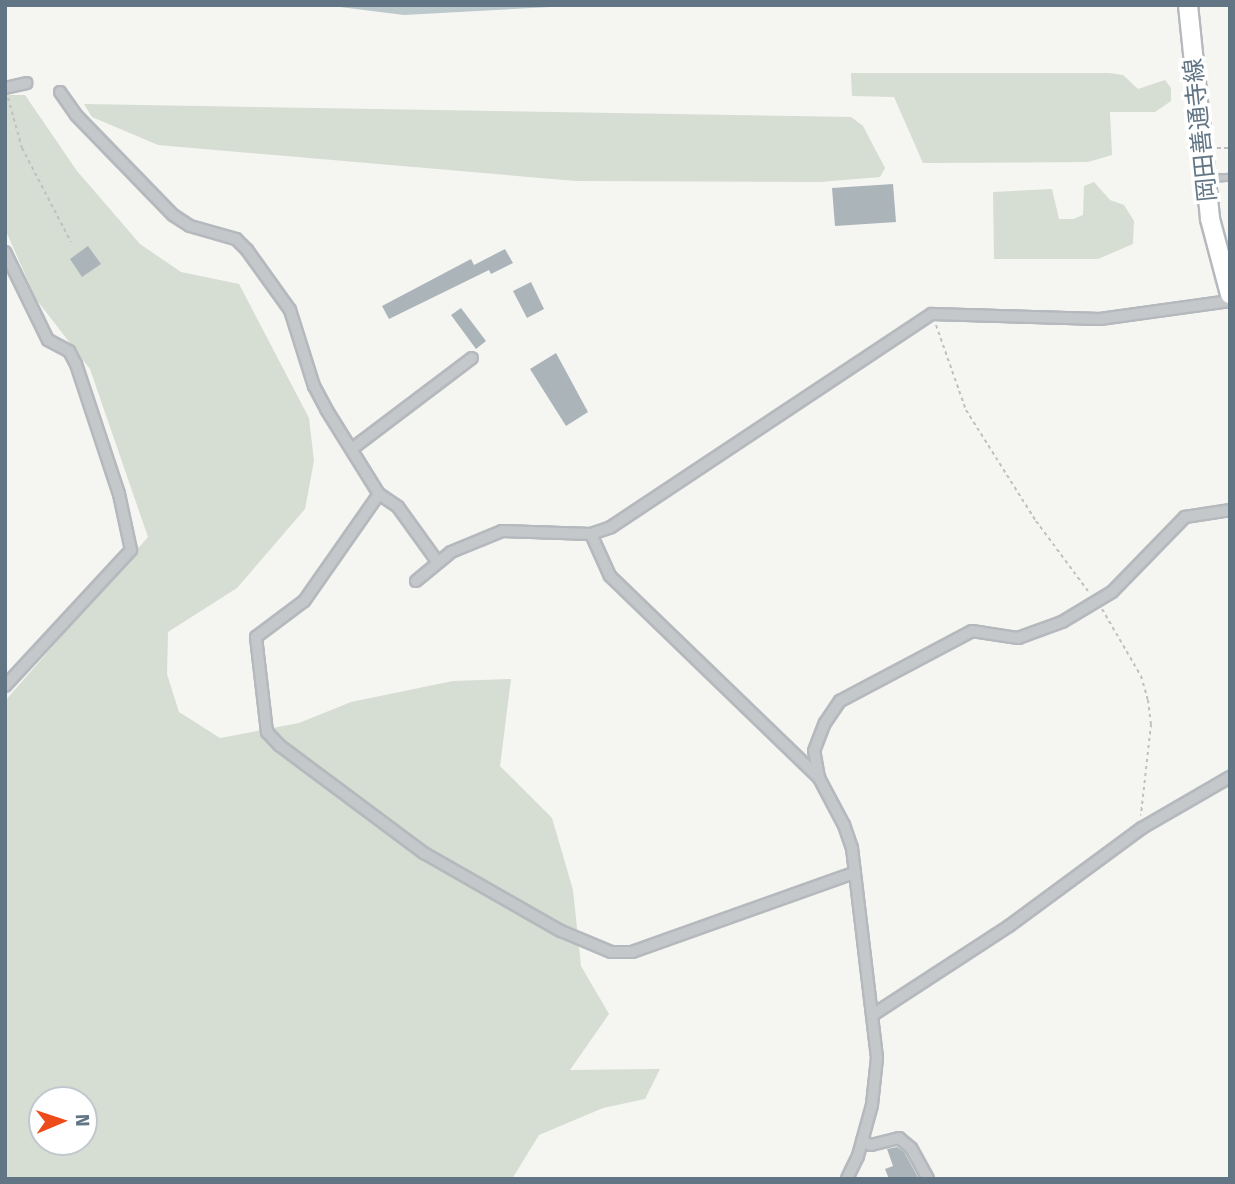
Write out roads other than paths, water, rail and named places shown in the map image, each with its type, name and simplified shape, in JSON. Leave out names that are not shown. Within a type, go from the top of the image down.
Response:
[{"type":"main road","name":"岡田善通寺線","points":[[1188,5],[1210,219],[1230,294]]},
{"type":"street","points":[[5,89],[26,83]]},
{"type":"street","points":[[60,92],[76,115],[121,156],[173,215],[190,226],[236,239],[247,250],[290,310],[314,386],[379,494],[398,507],[437,561]]},
{"type":"street","points":[[5,252],[48,340],[69,351],[76,364],[119,494],[131,550],[5,686]]},
{"type":"street","points":[[416,581],[437,561],[502,531],[591,534],[611,527],[932,314],[1100,319],[1230,301]]},
{"type":"street","points":[[353,448],[472,358]]},
{"type":"street","points":[[379,494],[304,601],[256,637],[267,732],[279,745],[424,853],[561,931],[611,952],[632,952],[854,873]]},
{"type":"street","points":[[847,1179],[862,1141],[877,1058],[874,1014],[852,848],[820,778],[814,751],[840,701],[972,631],[1018,638],[1062,622],[1112,592],[1185,517],[1230,510]]},
{"type":"street","points":[[591,534],[610,576],[820,778]]},
{"type":"street","points":[[874,1014],[1009,926],[1142,828],[1230,777]]},
{"type":"street","points":[[862,1141],[871,1145],[899,1138],[911,1148],[928,1179]]},
{"type":"lane","points":[[1205,178],[1230,177]]}]
